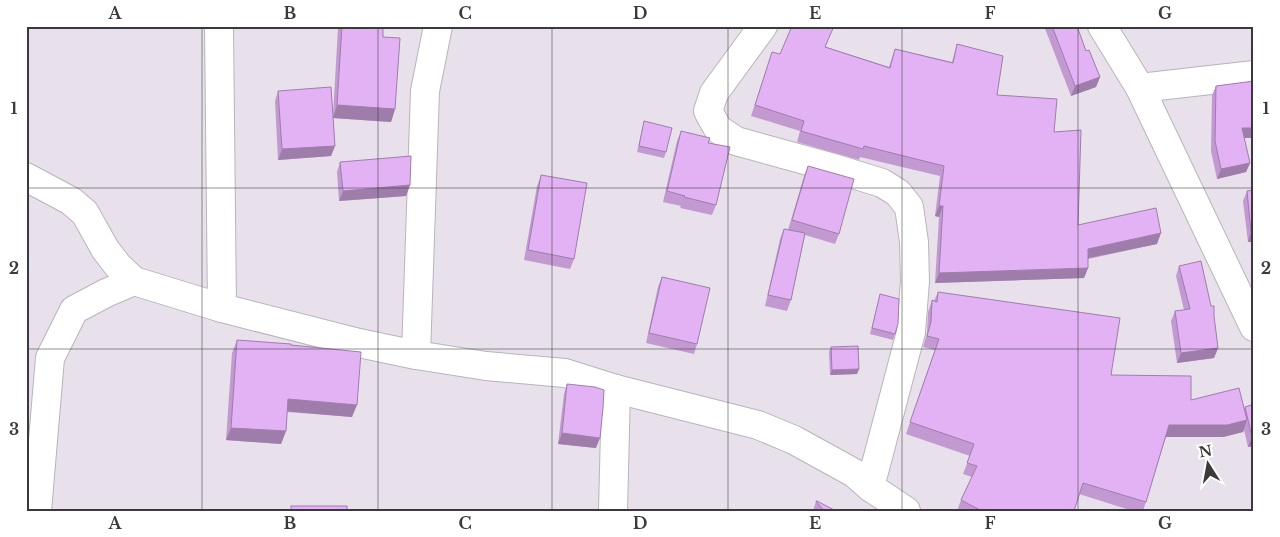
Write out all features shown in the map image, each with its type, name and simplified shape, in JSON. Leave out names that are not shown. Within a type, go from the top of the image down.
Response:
[{"type":"street","points":[[219,26],[222,308]]},
{"type":"street","points":[[416,355],[425,91],[438,26]]},
{"type":"street","points":[[763,26],[714,93],[708,111],[718,129],[736,141],[882,183],[898,193],[909,207],[914,242],[915,281],[911,332],[870,487]]},
{"type":"street","points":[[1102,26],[1140,88],[1254,327]]},
{"type":"street","points":[[1140,88],[1254,75]]},
{"type":"street","points":[[26,177],[71,201],[85,214],[118,266],[134,281],[222,308],[359,344],[486,366],[565,373],[616,389],[758,425],[794,440],[854,473],[870,487],[906,511]]},
{"type":"street","points":[[37,511],[50,358],[74,310],[134,281]]},
{"type":"street","points":[[613,511],[616,389]]},
{"type":"building","points":[[342,26],[383,26],[383,37],[400,38],[395,109],[337,105]]},
{"type":"building","points":[[792,26],[834,26],[825,47],[890,68],[895,49],[953,63],[957,44],[1003,56],[997,95],[1057,99],[1054,132],[1081,130],[1078,225],[1156,208],[1161,233],[1088,249],[1088,268],[939,273],[943,206],[939,206],[944,166],[864,146],[863,149],[801,131],[804,121],[755,105],[772,52],[780,54]]},
{"type":"building","points":[[1052,26],[1077,26],[1086,51],[1089,50],[1100,77],[1075,86]]},
{"type":"building","points":[[1254,81],[1254,128],[1242,128],[1250,163],[1221,169],[1215,141],[1216,86]]},
{"type":"building","points":[[331,87],[335,146],[282,149],[278,91]]},
{"type":"building","points":[[644,121],[672,128],[666,152],[639,146]]},
{"type":"building","points":[[681,131],[710,138],[708,143],[730,147],[716,205],[667,191]]},
{"type":"building","points":[[411,156],[410,185],[343,191],[340,162]]},
{"type":"building","points":[[808,166],[854,179],[839,234],[792,220]]},
{"type":"building","points":[[541,175],[587,183],[574,259],[528,250]]},
{"type":"building","points":[[1254,190],[1254,232],[1251,232],[1247,191]]},
{"type":"building","points":[[784,229],[805,233],[791,300],[768,295]]},
{"type":"building","points":[[1201,261],[1211,306],[1214,306],[1218,348],[1181,353],[1175,311],[1190,309],[1179,266]]},
{"type":"building","points":[[662,277],[710,288],[697,344],[649,333]]},
{"type":"building","points":[[938,292],[1120,318],[1111,375],[1191,376],[1191,400],[1239,388],[1247,420],[1227,425],[1169,425],[1146,502],[1083,483],[1074,511],[982,511],[961,500],[977,466],[967,463],[974,444],[910,422],[939,339],[927,336],[931,322],[932,300],[937,302]]},
{"type":"building","points":[[880,294],[899,299],[898,324],[895,334],[872,328]]},
{"type":"building","points":[[237,340],[361,352],[357,405],[288,399],[286,431],[231,428]]},
{"type":"building","points":[[858,346],[859,369],[832,370],[831,347]]},
{"type":"building","points":[[567,384],[595,387],[604,390],[600,438],[562,433]]},
{"type":"building","points":[[1254,404],[1254,436],[1252,437],[1245,407]]},
{"type":"building","points":[[817,501],[836,511],[824,511]]},
{"type":"building","points":[[291,506],[347,506],[347,511],[291,511]]}]
